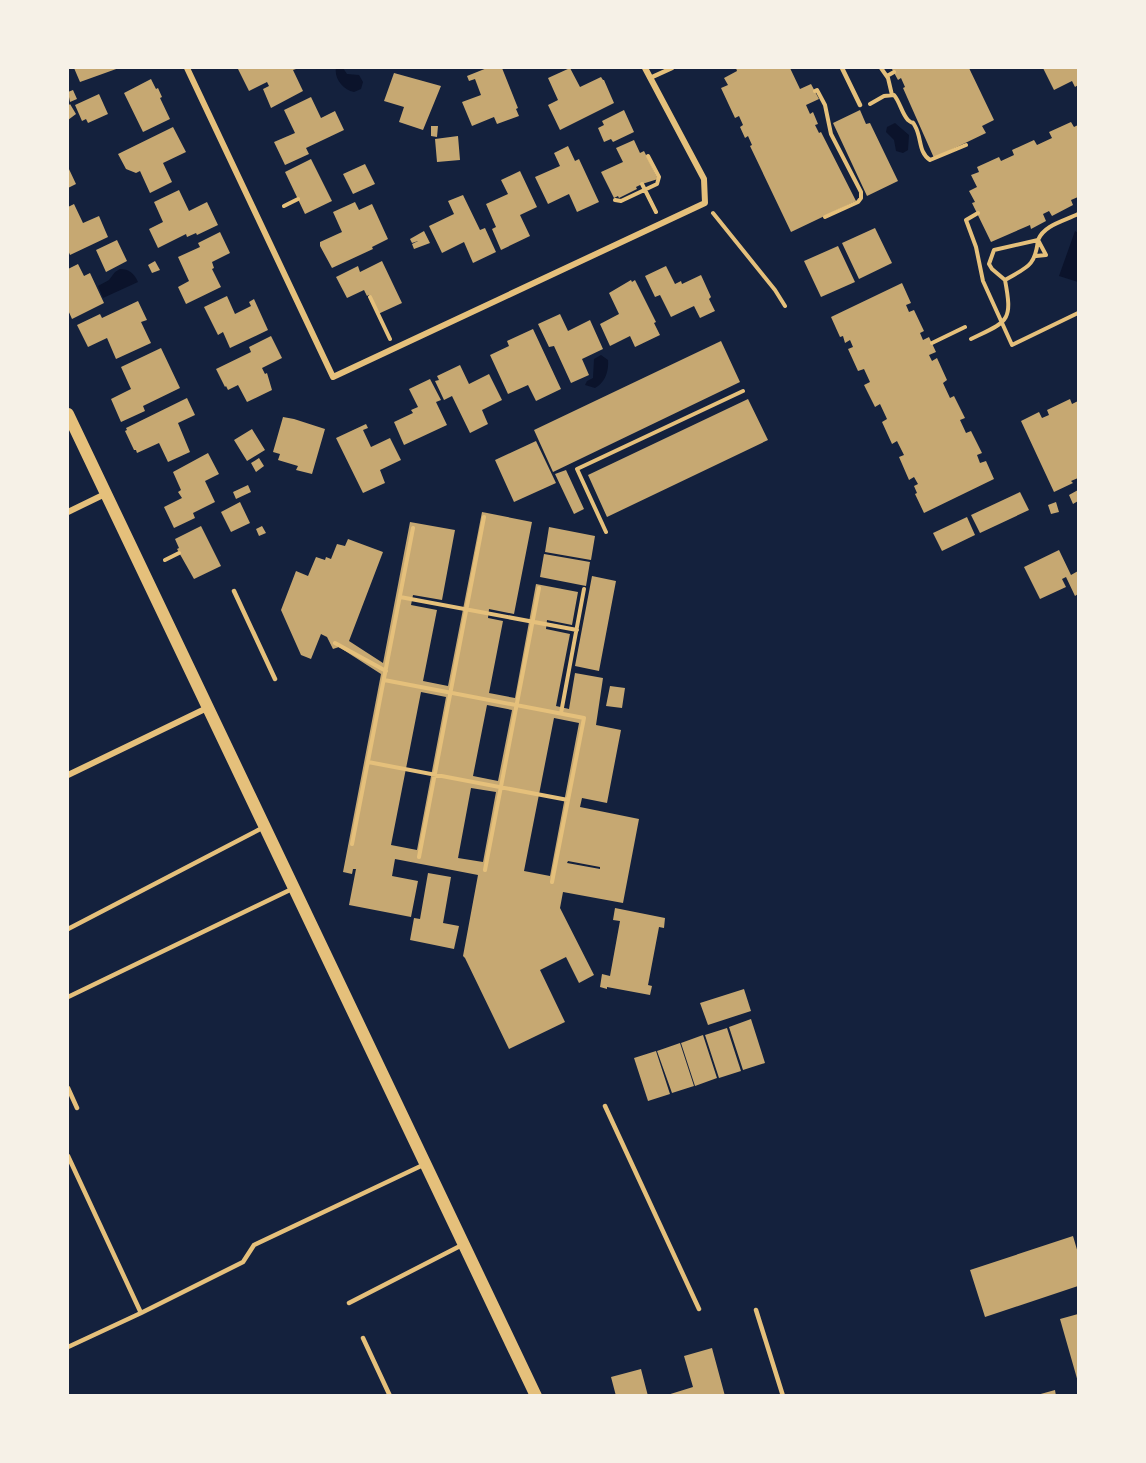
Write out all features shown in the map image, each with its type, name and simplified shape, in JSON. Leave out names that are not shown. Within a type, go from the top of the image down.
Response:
[{"type":"main road","points":[[68,414],[536,1395]]},
{"type":"street","points":[[187,68],[333,377],[705,203],[704,179],[645,68]]},
{"type":"street","points":[[68,512],[105,494]]},
{"type":"street","points":[[68,775],[207,708]]},
{"type":"lane","points":[[650,78],[672,68]]},
{"type":"lane","points":[[842,68],[863,107]]},
{"type":"lane","points":[[234,591],[275,679]]},
{"type":"lane","points":[[68,929],[264,827]]},
{"type":"lane","points":[[68,997],[294,888]]},
{"type":"lane","points":[[68,1088],[77,1108]]},
{"type":"lane","points":[[605,1106],[699,1309]]},
{"type":"lane","points":[[68,1155],[141,1313]]},
{"type":"lane","points":[[68,1347],[243,1262],[254,1245],[426,1164]]},
{"type":"lane","points":[[349,1303],[464,1244]]},
{"type":"lane","points":[[756,1310],[783,1395]]},
{"type":"lane","points":[[363,1338],[390,1395]]},
{"type":"path","points":[[881,68],[887,76],[892,95],[898,100],[908,120],[914,124],[920,136],[919,144],[927,158],[934,160],[966,145]]},
{"type":"path","points":[[887,76],[894,72]]},
{"type":"path","points":[[815,92],[817,90],[825,105],[838,148],[861,192],[858,202],[825,217]]},
{"type":"path","points":[[863,107],[888,94],[892,95]]},
{"type":"path","points":[[615,200],[621,201],[657,184],[659,181],[648,156]]},
{"type":"path","points":[[642,184],[649,198]]},
{"type":"path","points":[[284,206],[298,199]]},
{"type":"path","points":[[705,203],[775,290],[785,306]]},
{"type":"path","points":[[978,213],[966,220],[976,247],[983,281],[1012,345],[1078,313]]},
{"type":"path","points":[[1005,280],[1025,269],[1036,256],[1041,232],[1078,214]]},
{"type":"path","points":[[1036,256],[1046,255],[1038,240]]},
{"type":"path","points":[[971,339],[1002,324],[1009,310],[1005,280],[989,264],[991,256],[999,248],[1038,240]]},
{"type":"path","points":[[980,268],[989,264]]},
{"type":"path","points":[[370,297],[383,324]]},
{"type":"path","points":[[932,343],[965,327]]},
{"type":"path","points":[[606,532],[577,469],[743,391]]},
{"type":"path","points":[[419,857],[484,517]]},
{"type":"path","points":[[352,844],[413,528]]},
{"type":"path","points":[[165,560],[179,553]]},
{"type":"path","points":[[485,870],[539,588]]},
{"type":"path","points":[[561,713],[584,589]]},
{"type":"path","points":[[400,597],[577,630]]},
{"type":"path","points":[[335,643],[386,671]]},
{"type":"path","points":[[384,680],[584,718],[552,882]]},
{"type":"path","points":[[368,762],[568,800]]},
{"type":"water","points":[[336,68],[343,68],[347,74],[359,75],[363,82],[361,89],[354,92],[343,86],[336,76]]},
{"type":"water","points":[[895,123],[909,135],[908,150],[903,153],[896,151],[894,140],[886,132],[887,127]]},
{"type":"water","points":[[1075,231],[1078,233],[1078,282],[1059,276]]},
{"type":"water","points":[[120,269],[131,272],[138,282],[103,298],[98,286],[109,280]]},
{"type":"water","points":[[601,355],[608,360],[604,380],[595,388],[585,385],[593,378],[594,359]]},
{"type":"building","points":[[74,68],[119,68],[80,82]]},
{"type":"building","points":[[299,68],[293,70],[303,91],[271,108],[263,89],[269,86],[267,82],[249,91],[238,69]]},
{"type":"building","points":[[487,68],[502,68],[519,116],[497,124],[494,117],[472,126],[462,102],[481,95],[475,79],[469,81],[467,76]]},
{"type":"building","points":[[570,68],[580,87],[601,77],[614,103],[560,130],[548,105],[558,100],[548,78]]},
{"type":"building","points":[[736,68],[790,68],[800,89],[811,84],[819,99],[806,105],[810,114],[813,112],[818,124],[815,125],[819,133],[821,132],[856,201],[791,232],[750,146],[752,145],[748,136],[745,138],[740,127],[743,125],[739,116],[735,118],[721,88],[728,85],[724,78],[737,71]]},
{"type":"building","points":[[969,68],[994,120],[982,126],[986,133],[934,158],[903,88],[905,87],[901,78],[898,80],[892,69]]},
{"type":"building","points":[[1043,68],[1078,68],[1078,85],[1075,87],[1072,81],[1054,90]]},
{"type":"building","points":[[394,73],[441,86],[423,130],[399,122],[404,107],[384,101]]},
{"type":"building","points":[[151,79],[156,89],[158,88],[170,119],[143,132],[124,93]]},
{"type":"building","points":[[73,90],[77,99],[70,102],[68,92]]},
{"type":"building","points":[[99,94],[108,114],[88,123],[86,119],[82,121],[75,105]]},
{"type":"building","points":[[311,97],[321,118],[335,111],[344,130],[306,148],[309,154],[285,165],[274,142],[295,133],[284,110]]},
{"type":"building","points":[[70,104],[76,114],[68,120],[68,106]]},
{"type":"building","points":[[624,110],[634,132],[613,142],[611,139],[604,142],[598,128],[604,125],[602,121]]},
{"type":"building","points":[[860,110],[866,124],[870,123],[898,181],[867,196],[833,123]]},
{"type":"building","points":[[1071,122],[1074,127],[1078,125],[1078,197],[1071,200],[1073,205],[1052,216],[1049,211],[1043,214],[1046,221],[1031,229],[1030,225],[991,242],[972,203],[975,202],[969,191],[977,187],[971,175],[979,172],[977,167],[999,157],[1001,161],[1014,155],[1012,150],[1034,140],[1037,145],[1052,138],[1049,132]]},
{"type":"building","points":[[431,126],[438,126],[437,137],[431,136]]},
{"type":"building","points":[[173,127],[186,152],[163,163],[172,182],[150,193],[140,171],[136,173],[126,169],[118,154]]},
{"type":"building","points":[[458,136],[460,160],[437,162],[435,139]]},
{"type":"building","points":[[634,140],[640,153],[644,151],[658,179],[642,184],[619,198],[618,196],[614,198],[601,172],[623,162],[616,148]]},
{"type":"building","points":[[568,146],[575,161],[579,159],[599,202],[577,212],[569,194],[548,204],[535,177],[560,166],[554,153]]},
{"type":"building","points":[[311,159],[332,201],[305,214],[285,172]]},
{"type":"building","points":[[365,164],[375,184],[353,194],[343,174]]},
{"type":"building","points":[[68,167],[76,184],[68,188]]},
{"type":"building","points":[[520,171],[537,207],[520,215],[530,236],[501,250],[492,229],[496,227],[486,204],[508,194],[501,180]]},
{"type":"building","points":[[179,190],[189,211],[207,202],[218,225],[197,235],[196,233],[187,237],[186,234],[158,248],[149,229],[163,222],[154,202]]},
{"type":"building","points":[[463,195],[480,230],[485,228],[496,252],[473,263],[464,242],[442,253],[429,226],[454,214],[448,201]]},
{"type":"building","points":[[355,202],[359,210],[372,204],[388,239],[372,247],[373,249],[332,268],[320,242],[342,232],[333,212]]},
{"type":"building","points":[[74,204],[83,223],[99,216],[108,237],[70,255],[68,207]]},
{"type":"building","points":[[875,228],[892,263],[859,279],[842,243]]},
{"type":"building","points":[[424,231],[430,243],[414,249],[412,244],[418,241],[412,243],[410,239]]},
{"type":"building","points":[[220,232],[230,253],[212,262],[214,268],[212,269],[221,287],[186,304],[178,287],[189,281],[178,257],[200,247],[198,243]]},
{"type":"building","points":[[117,240],[127,261],[106,272],[96,250]]},
{"type":"building","points":[[838,246],[855,282],[821,297],[804,261]]},
{"type":"building","points":[[155,261],[160,270],[152,273],[148,265]]},
{"type":"building","points":[[382,261],[402,303],[378,314],[364,290],[347,298],[336,277],[358,266],[360,272]]},
{"type":"building","points":[[78,264],[84,276],[90,273],[104,303],[72,319],[68,310],[68,269]]},
{"type":"building","points":[[666,266],[675,284],[681,281],[682,284],[701,275],[715,311],[700,318],[694,306],[671,317],[660,295],[655,297],[645,276]]},
{"type":"building","points":[[631,280],[632,282],[635,280],[660,335],[635,347],[630,336],[610,346],[600,324],[619,314],[609,293]]},
{"type":"building","points":[[902,283],[911,303],[906,305],[909,312],[914,310],[924,331],[920,333],[923,340],[929,337],[936,352],[929,355],[932,361],[937,358],[947,380],[943,383],[950,398],[954,396],[965,418],[960,420],[966,433],[971,431],[982,453],[977,455],[980,463],[986,461],[994,479],[924,513],[915,494],[917,493],[914,486],[918,484],[914,477],[909,480],[899,457],[904,455],[897,441],[892,444],[882,422],[887,419],[880,404],[875,407],[864,385],[870,382],[864,369],[858,371],[848,349],[853,347],[850,340],[845,343],[843,336],[840,337],[831,317]]},
{"type":"building","points":[[227,296],[235,314],[251,306],[249,302],[254,299],[268,330],[230,348],[223,332],[218,335],[204,307]]},
{"type":"building","points":[[138,301],[147,320],[141,322],[151,343],[116,359],[107,338],[88,347],[77,325],[100,314],[102,318]]},
{"type":"building","points":[[560,314],[568,331],[590,320],[603,349],[582,359],[589,375],[571,383],[554,346],[549,347],[538,324]]},
{"type":"building","points":[[533,329],[561,389],[536,401],[528,385],[508,394],[490,355],[509,346],[507,341]]},
{"type":"building","points":[[271,336],[282,358],[262,368],[265,374],[267,373],[272,390],[247,402],[238,385],[228,390],[225,387],[216,369],[251,352],[249,347]]},
{"type":"building","points":[[721,341],[740,382],[553,472],[534,430]]},
{"type":"building","points":[[161,348],[180,388],[143,406],[145,411],[121,422],[111,399],[131,389],[121,367]]},
{"type":"building","points":[[460,365],[469,384],[489,374],[502,400],[482,410],[488,424],[470,433],[452,396],[444,400],[435,381],[439,380],[437,376]]},
{"type":"building","points":[[430,379],[441,400],[436,402],[447,425],[404,445],[394,422],[413,413],[411,410],[418,407],[409,389]]},
{"type":"building","points":[[187,398],[195,415],[178,423],[190,452],[168,462],[159,443],[137,453],[125,431],[126,428]]},
{"type":"building","points":[[748,399],[768,440],[607,517],[588,475]]},
{"type":"building","points":[[1070,399],[1072,404],[1078,401],[1078,478],[1054,492],[1021,421],[1039,412],[1042,418],[1049,415],[1047,410]]},
{"type":"building","points":[[283,417],[325,429],[312,474],[296,470],[298,466],[278,460],[280,454],[273,452]]},
{"type":"building","points":[[366,424],[368,428],[363,430],[371,447],[390,438],[401,460],[380,470],[385,483],[363,493],[336,438]]},
{"type":"building","points":[[252,429],[265,450],[247,461],[234,440]]},
{"type":"building","points":[[536,441],[556,483],[514,502],[495,460]]},
{"type":"building","points":[[208,453],[219,474],[205,481],[215,502],[193,513],[195,518],[174,528],[164,507],[182,498],[178,492],[181,490],[173,472]]},
{"type":"building","points":[[259,458],[264,466],[256,472],[251,463]]},
{"type":"building","points":[[566,470],[584,509],[574,514],[555,474]]},
{"type":"building","points":[[248,485],[251,492],[236,499],[233,492]]},
{"type":"building","points":[[1078,490],[1078,501],[1073,504],[1069,495]]},
{"type":"building","points":[[1020,492],[1029,510],[980,533],[971,515]]},
{"type":"building","points":[[240,502],[250,523],[231,532],[221,512]]},
{"type":"building","points":[[1056,502],[1059,512],[1051,514],[1048,505]]},
{"type":"building","points":[[482,512],[532,522],[514,614],[489,609],[488,618],[503,621],[489,693],[515,698],[536,584],[578,592],[572,625],[547,620],[546,629],[570,634],[556,706],[569,709],[575,673],[603,678],[596,725],[621,730],[607,803],[582,798],[580,807],[639,819],[623,903],[563,892],[560,908],[594,975],[579,983],[566,957],[540,970],[565,1022],[509,1049],[463,956],[478,875],[395,859],[392,876],[418,881],[411,917],[349,905],[356,869],[353,869],[352,874],[343,872],[381,674],[339,647],[333,649],[327,637],[321,634],[311,659],[301,655],[281,610],[296,571],[308,576],[316,557],[331,559],[337,544],[345,546],[348,539],[383,552],[349,641],[383,663],[410,522],[455,530],[442,600],[413,595],[411,605],[437,610],[423,681],[448,686]],"holes":[[[421,692],[446,697],[417,850],[391,845]],[[487,705],[512,710],[498,781],[473,776]],[[554,718],[579,723],[550,876],[524,871]],[[471,788],[496,792],[483,862],[458,858]],[[568,861],[600,867],[600,869],[567,863]]]},
{"type":"building","points":[[967,517],[975,535],[942,551],[933,533]]},
{"type":"building","points":[[201,526],[221,566],[194,579],[177,549],[179,548],[175,539]]},
{"type":"building","points":[[262,526],[266,533],[259,536],[256,529]]},
{"type":"building","points":[[549,527],[595,536],[591,560],[545,552]]},
{"type":"building","points":[[1059,550],[1071,575],[1078,571],[1078,594],[1075,596],[1066,577],[1062,579],[1066,587],[1040,599],[1024,567]]},
{"type":"building","points":[[544,554],[590,562],[586,586],[540,577]]},
{"type":"building","points":[[592,576],[616,581],[599,671],[575,666]]},
{"type":"building","points":[[610,686],[625,688],[622,708],[606,706]]},
{"type":"building","points":[[428,873],[451,877],[443,923],[459,926],[454,949],[410,940],[414,918],[420,919]]},
{"type":"building","points":[[615,908],[665,918],[664,928],[659,927],[648,985],[652,986],[650,995],[600,987],[602,974],[610,976],[620,921],[613,920]]},
{"type":"building","points":[[744,989],[751,1011],[708,1025],[700,1003]]},
{"type":"building","points":[[751,1019],[765,1063],[743,1070],[729,1027]]},
{"type":"building","points":[[727,1028],[741,1071],[719,1078],[705,1035]]},
{"type":"building","points":[[703,1035],[717,1078],[695,1086],[681,1043]]},
{"type":"building","points":[[680,1043],[694,1086],[672,1093],[657,1051]]},
{"type":"building","points":[[656,1051],[670,1094],[648,1101],[634,1058]]},
{"type":"building","points":[[1073,1236],[1078,1253],[1078,1286],[985,1317],[970,1270]]},
{"type":"building","points":[[1078,1314],[1078,1382],[1060,1319]]},
{"type":"building","points":[[712,1348],[725,1396],[664,1396],[693,1387],[684,1356]]},
{"type":"building","points":[[641,1369],[648,1396],[616,1396],[611,1377]]},
{"type":"building","points":[[1055,1390],[1056,1396],[1037,1396],[1037,1395]]}]
